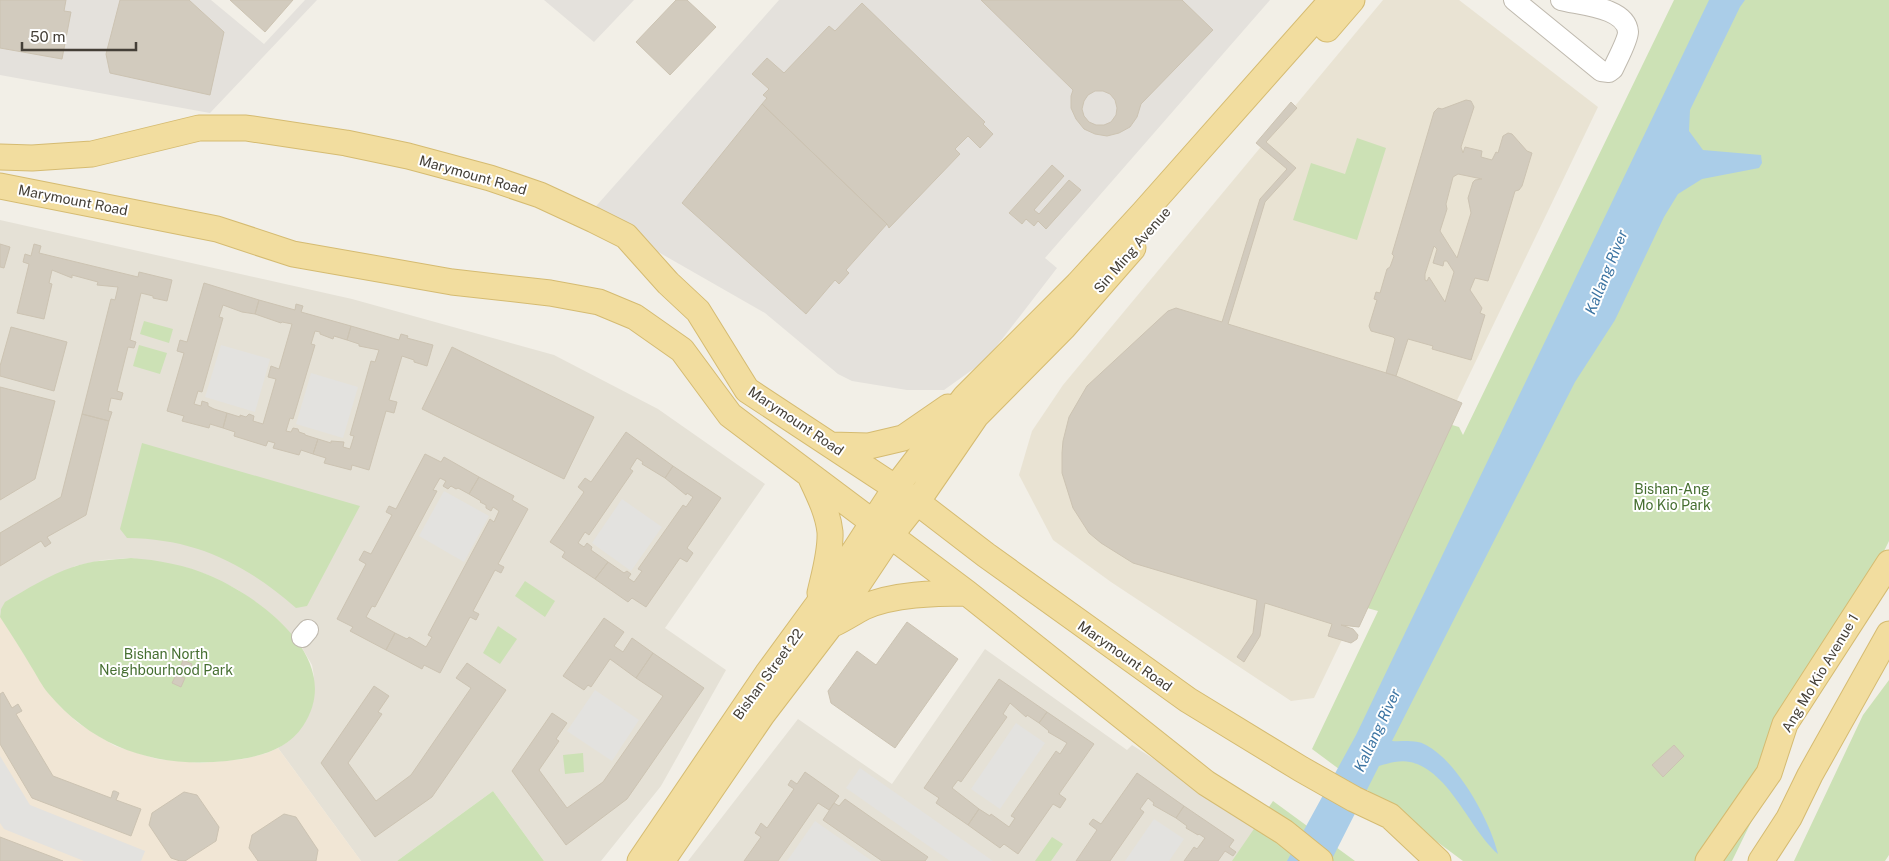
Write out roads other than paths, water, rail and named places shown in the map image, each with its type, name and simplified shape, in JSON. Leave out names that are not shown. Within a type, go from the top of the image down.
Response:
[{"type":"main road","name":"Sin Ming Avenue","points":[[896,487],[965,397],[1078,284],[1157,198],[1332,0]]},
{"type":"main road","name":"Sin Ming Avenue","points":[[917,502],[976,416],[1063,328],[1352,0]]},
{"type":"main road","name":"Marymount Road","points":[[0,157],[32,158],[92,154],[199,128],[246,128],[346,143],[408,156],[490,178],[540,195],[626,236],[668,283],[698,311],[747,390],[896,487],[986,556],[1188,700],[1301,769],[1354,799],[1390,816],[1438,861]]},
{"type":"main road","name":"Marymount Road","points":[[0,186],[218,229],[293,254],[452,282],[550,293],[599,302],[635,317],[682,350],[730,415],[967,593],[1206,783],[1284,832],[1320,861]]},
{"type":"main road","points":[[831,445],[868,446],[903,438],[965,397]]},
{"type":"main road","points":[[812,478],[823,505],[830,533],[823,617],[897,598],[942,593],[967,593]]},
{"type":"main road","name":"Bishan Street 22","points":[[662,861],[762,715],[823,617],[882,528],[896,487]]},
{"type":"main road","name":"Bishan Street 22","points":[[882,528],[917,502]]},
{"type":"main road","name":"Ang Mo Kio Avenue 1","points":[[1708,861],[1769,773],[1785,724],[1889,563]]},
{"type":"main road","name":"Bishan Street 22","points":[[640,861],[767,674],[823,617]]},
{"type":"main road","points":[[1761,861],[1789,818],[1810,775],[1889,634]]},
{"type":"street","points":[[1514,0],[1601,70],[1608,72],[1614,69],[1628,33],[1625,21],[1612,11],[1561,0]]},
{"type":"water","name":"Kallang River","points":[[1709,0],[1745,0],[1690,110],[1689,131],[1703,150],[1761,155],[1762,163],[1759,168],[1702,179],[1678,194],[1664,217],[1615,320],[1575,382],[1392,741],[1422,743],[1438,753],[1449,764],[1471,793],[1480,809],[1498,854],[1478,831],[1448,788],[1436,776],[1424,767],[1402,761],[1379,766],[1331,861],[1287,861],[1356,735]]},
{"type":"park label","name":"Bishan-Ang Mo Kio Park","points":[[1672,498]]},
{"type":"park label","name":"Bishan North Neighbourhood Park","points":[[166,662]]}]
